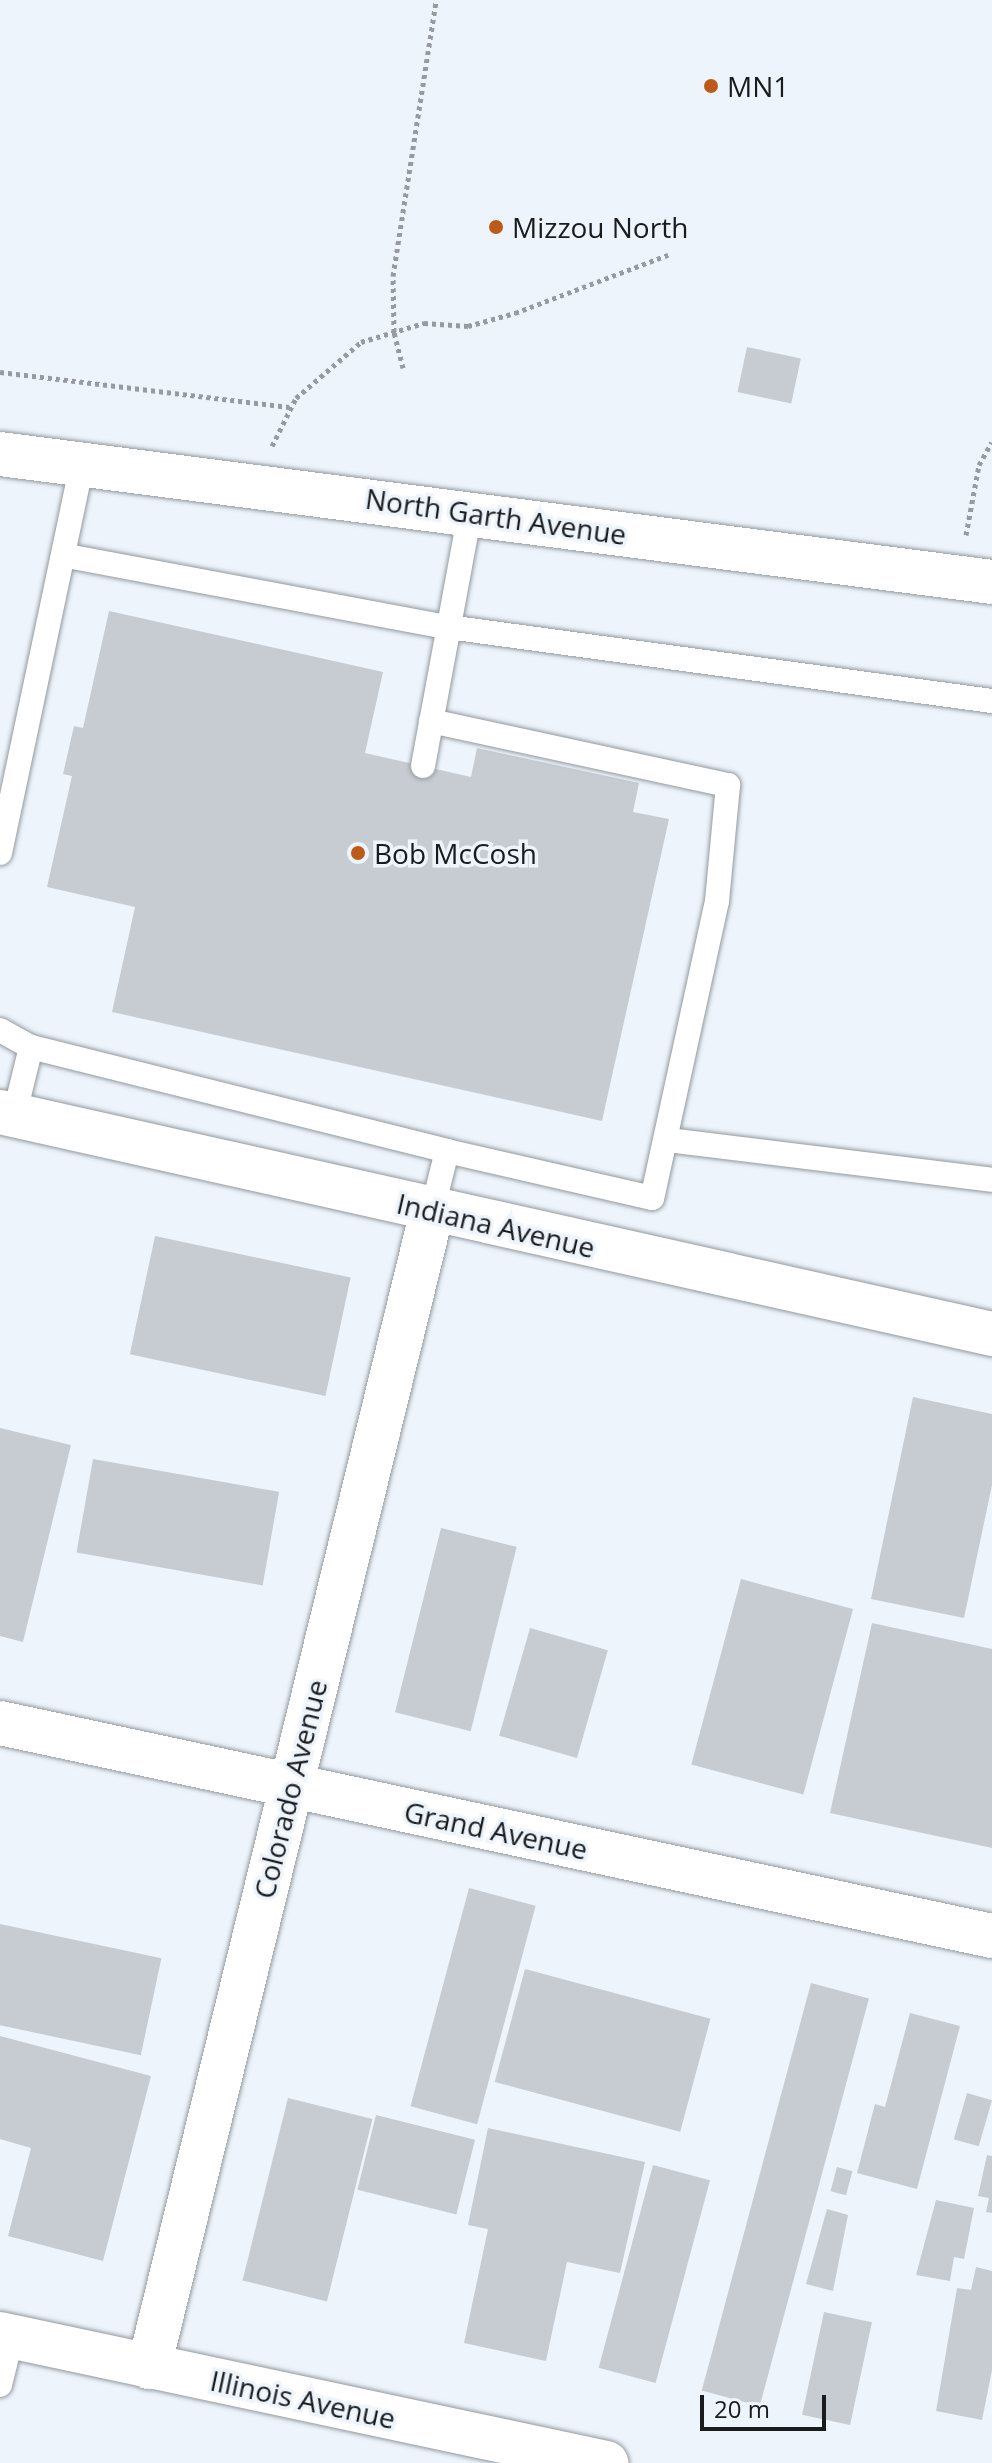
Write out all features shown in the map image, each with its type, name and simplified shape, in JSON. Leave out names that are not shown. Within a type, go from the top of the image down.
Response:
[{"type":"street","name":"North Garth Avenue","points":[[0,454],[992,582]]},
{"type":"street","name":"Indiana Avenue","points":[[7,1114],[992,1334]]},
{"type":"street","name":"Colorado Avenue","points":[[149,2367],[432,1211]]},
{"type":"street","name":"Grand Avenue","points":[[0,1723],[992,1936]]},
{"type":"street","name":"Illinois Avenue","points":[[6,2335],[149,2367],[476,2450],[606,2463]]},
{"type":"lane","points":[[0,853],[67,556],[82,464]]},
{"type":"lane","points":[[423,766],[470,513]]},
{"type":"lane","points":[[67,556],[448,627],[992,701]]},
{"type":"lane","points":[[0,1030],[31,1047],[447,1151],[652,1198],[668,1140],[717,901],[728,785],[431,721]]},
{"type":"lane","points":[[7,1114],[31,1047]]},
{"type":"lane","points":[[668,1140],[992,1180]]},
{"type":"lane","points":[[432,1211],[447,1151]]},
{"type":"lane","points":[[0,2385],[6,2335]]},
{"type":"path","points":[[403,368],[394,332],[402,190],[436,0]]},
{"type":"path","points":[[270,451],[289,407],[344,352],[424,323],[468,326],[515,313],[668,255]]},
{"type":"path","points":[[0,372],[289,407]]},
{"type":"path","points":[[966,535],[979,465],[992,442]]},
{"type":"building","points":[[747,347],[801,358],[791,403],[737,392]]},
{"type":"building","name":"Bob McCosh","points":[[109,611],[383,672],[365,753],[471,777],[477,748],[639,783],[633,812],[669,819],[602,1121],[112,1012],[135,907],[47,887],[72,776],[63,774],[74,726],[83,728]]},
{"type":"building","points":[[155,1236],[351,1278],[325,1396],[130,1354]]},
{"type":"building","points":[[913,1397],[992,1414],[992,1485],[964,1618],[871,1599]]},
{"type":"building","points":[[0,1428],[71,1445],[23,1642],[0,1636]]},
{"type":"building","points":[[93,1459],[279,1492],[263,1585],[77,1553]]},
{"type":"building","points":[[441,1528],[517,1547],[471,1731],[395,1712]]},
{"type":"building","points":[[741,1579],[853,1609],[803,1794],[691,1764]]},
{"type":"building","points":[[872,1623],[992,1649],[992,1848],[830,1813]]},
{"type":"building","points":[[530,1628],[608,1650],[577,1758],[499,1736]]},
{"type":"building","points":[[469,1888],[536,1906],[477,2124],[411,2106]]},
{"type":"building","points":[[0,1924],[161,1958],[141,2055],[0,2025]]},
{"type":"building","points":[[525,1969],[710,2019],[680,2132],[495,2082]]},
{"type":"building","points":[[811,1983],[869,1999],[760,2406],[702,2391]]},
{"type":"building","points":[[910,2013],[960,2026],[917,2189],[857,2173],[875,2104],[885,2107]]},
{"type":"building","points":[[0,2036],[151,2076],[103,2261],[8,2236],[31,2148],[0,2139]]},
{"type":"building","points":[[967,2093],[992,2100],[979,2146],[954,2139]]},
{"type":"building","points":[[288,2098],[372,2119],[327,2301],[243,2280]]},
{"type":"building","points":[[376,2115],[475,2140],[456,2214],[357,2190]]},
{"type":"building","points":[[488,2128],[645,2162],[620,2273],[567,2262],[546,2361],[464,2343],[488,2229],[468,2225]]},
{"type":"building","points":[[987,2155],[992,2156],[992,2213],[986,2212],[989,2198],[978,2196]]},
{"type":"building","points":[[653,2165],[710,2180],[656,2383],[599,2368]]},
{"type":"building","points":[[837,2167],[852,2171],[846,2195],[831,2191]]},
{"type":"building","points":[[936,2200],[974,2208],[964,2259],[954,2257],[950,2281],[916,2275]]},
{"type":"building","points":[[827,2209],[848,2215],[833,2291],[806,2284]]},
{"type":"building","points":[[976,2267],[992,2271],[992,2370],[982,2420],[936,2411],[957,2288],[971,2290]]},
{"type":"building","points":[[824,2312],[872,2322],[850,2425],[802,2415]]},
{"type":"place","name":"MN1","points":[[711,86]]},
{"type":"place","name":"Mizzou North","points":[[496,227]]},
{"type":"place","name":"Bob McCosh","points":[[358,853]]}]
